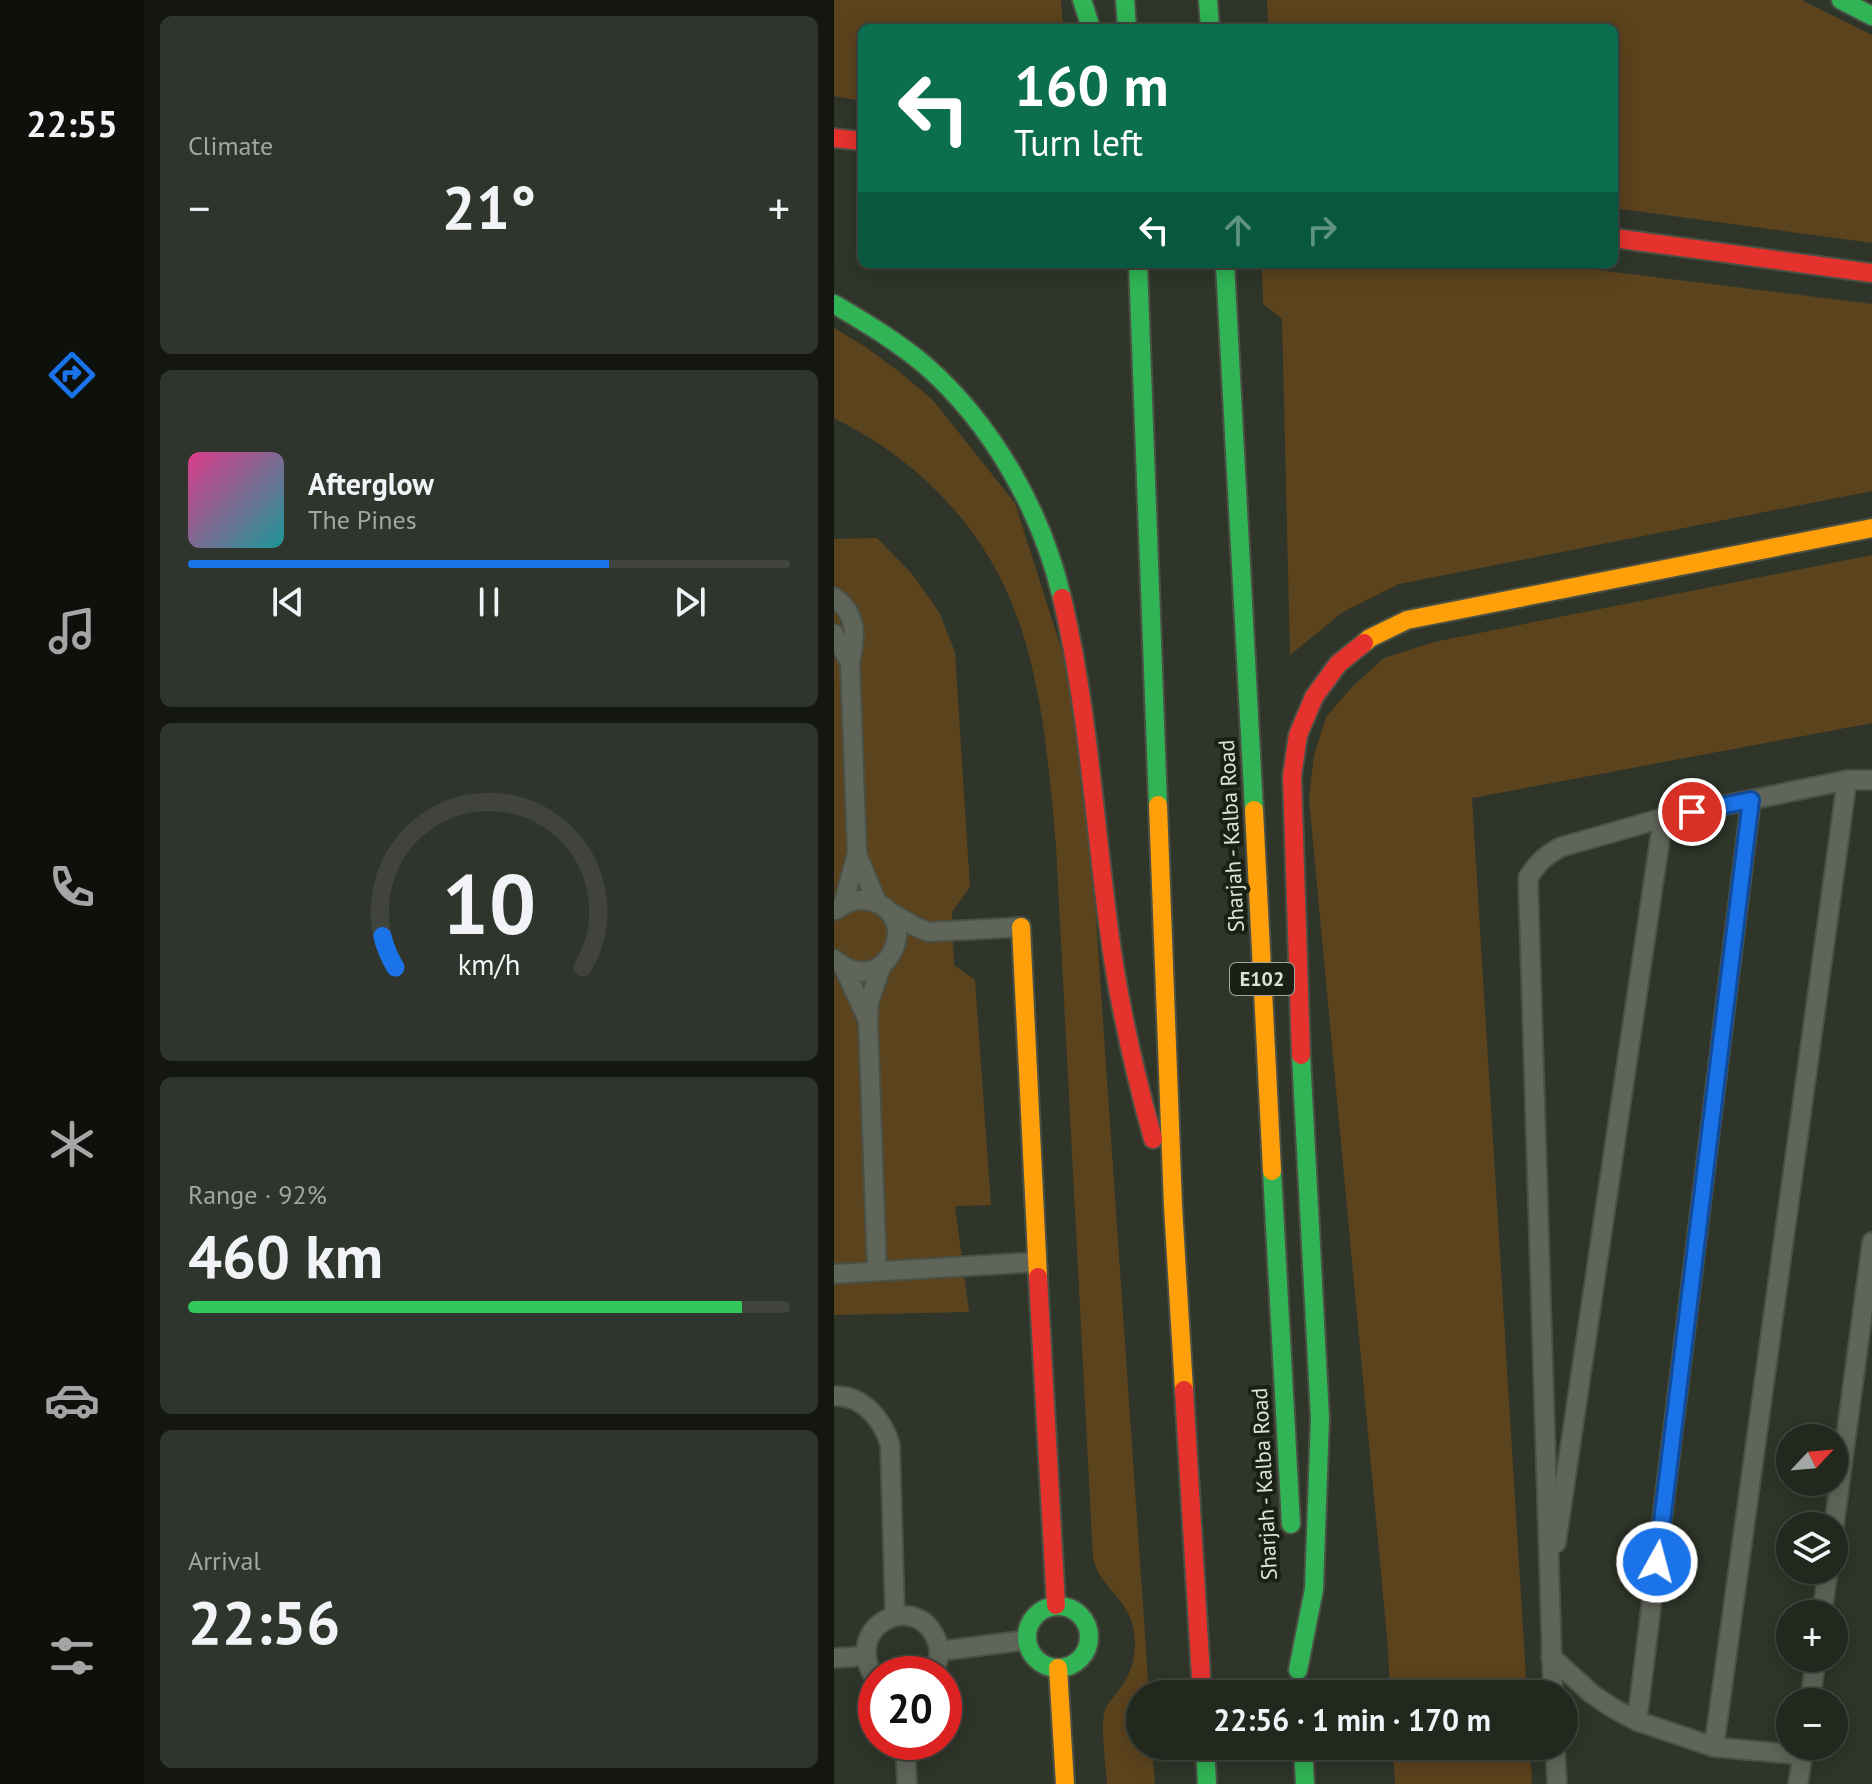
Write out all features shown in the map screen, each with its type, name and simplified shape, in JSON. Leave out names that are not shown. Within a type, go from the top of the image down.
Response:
[{"type":"main road","points":[[1082,0],[1090,24]]},
{"type":"main road","points":[[1125,0],[1127,24]]},
{"type":"main road","points":[[1208,0],[1210,24]]},
{"type":"main road","points":[[1841,0],[1872,16]]},
{"type":"main road","points":[[834,138],[858,141]]},
{"type":"main road","points":[[1618,239],[1872,273]]},
{"type":"main road","points":[[1138,268],[1173,1206],[1201,1680]]},
{"type":"main road","name":"Sharjah - Kalba Road","points":[[1225,268],[1292,1544]]},
{"type":"main road","points":[[834,304],[901,347],[937,376],[996,450],[1022,492],[1044,537],[1062,591],[1076,663],[1119,1000],[1149,1124],[1173,1206]]},
{"type":"main road","name":"Sharjah - Kalba Road","points":[[1294,1591],[1299,1676],[1314,1589],[1320,1418],[1299,1012],[1292,776],[1298,735],[1314,697],[1338,664],[1370,638],[1407,620],[1872,528]]},
{"type":"main road","points":[[1021,927],[1056,1605]]},
{"type":"main road","points":[[1056,1605],[1075,1610],[1088,1626],[1090,1636],[1084,1655],[1068,1667],[1049,1667],[1041,1663],[1029,1649],[1027,1640],[1027,1630],[1037,1613],[1056,1605]]},
{"type":"main road","points":[[1058,1668],[1065,1784]]},
{"type":"main road","points":[[1206,1760],[1207,1784]]},
{"type":"main road","points":[[1304,1760],[1305,1784]]},
{"type":"lane","points":[[834,597],[851,618],[856,641],[850,663],[857,853],[838,909]]},
{"type":"lane","points":[[834,634],[850,663]]},
{"type":"lane","points":[[1552,1680],[1528,878],[1547,854],[1561,847],[1663,818],[1847,780],[1872,780]]},
{"type":"lane","points":[[1714,1747],[1847,780]]},
{"type":"lane","points":[[1637,1721],[1751,800]]},
{"type":"lane","points":[[1549,1594],[1663,818]]},
{"type":"lane","points":[[857,853],[882,907],[895,921],[898,934],[896,947],[885,962],[869,1002],[877,1271]]},
{"type":"lane","points":[[838,909],[854,900],[866,900],[928,932],[1021,927]]},
{"type":"lane","points":[[838,962],[856,971],[869,971],[928,932]]},
{"type":"lane","points":[[838,962],[868,1021]]},
{"type":"lane","points":[[1836,1512],[1872,1242]]},
{"type":"lane","points":[[834,1274],[1037,1262]]},
{"type":"lane","points":[[834,1396],[855,1400],[867,1407],[878,1417],[890,1444],[895,1616]]},
{"type":"lane","points":[[865,1656],[866,1642],[872,1630],[882,1621],[895,1616],[908,1616],[930,1627],[937,1639],[939,1656]]},
{"type":"lane","points":[[940,1651],[1027,1640]]},
{"type":"lane","points":[[834,1658],[858,1656]]},
{"type":"lane","points":[[1551,1657],[1592,1694],[1637,1721],[1714,1747],[1776,1750]]},
{"type":"lane","points":[[906,1760],[907,1784]]},
{"type":"lane","points":[[1556,1760],[1557,1784]]},
{"type":"lane","points":[[1798,1784],[1802,1760]]},
{"type":"shaded area","points":[[834,0],[1061,0],[1063,24],[858,24],[858,100],[834,96]]},
{"type":"shaded area","points":[[1267,0],[1801,0],[1872,35],[1872,243],[1618,209],[1618,24],[1268,24]]},
{"type":"shaded area","points":[[1262,268],[1581,268],[1872,304],[1872,491],[1399,584],[1343,612],[1290,655],[1282,319],[1263,304]]},
{"type":"shaded area","points":[[834,328],[864,346],[932,399],[1015,503],[1082,714],[1148,1680],[1126,1680],[1126,1760],[1153,1760],[1155,1784],[1107,1784],[1103,1735],[1105,1710],[1130,1670],[1135,1640],[1126,1610],[1102,1578],[1093,1558],[1056,846],[1046,746],[1033,672],[1015,610],[999,575],[956,512],[901,459],[834,418]]},
{"type":"shaded area","points":[[877,538],[912,574],[939,612],[955,652],[970,887],[952,912],[954,965],[975,980],[991,1205],[955,1206],[969,1312],[834,1315],[834,539]]},
{"type":"shaded area","points":[[1872,555],[1872,723],[1472,798],[1526,1680],[1389,1680],[1309,799],[1314,756],[1326,717],[1352,687],[1384,658],[1434,642]]},
{"type":"shaded area","points":[[1394,1760],[1531,1760],[1532,1784],[1395,1784]]},
{"type":"traffic: fast","points":[[1082,0],[1090,24]]},
{"type":"traffic: fast","points":[[1125,0],[1127,24]]},
{"type":"traffic: fast","points":[[1208,0],[1210,24]]},
{"type":"traffic: fast","points":[[1841,0],[1872,16]]},
{"type":"traffic: fast","points":[[1138,268],[1158,805]]},
{"type":"traffic: fast","points":[[1225,268],[1254,810]]},
{"type":"traffic: fast","points":[[834,304],[915,357],[973,415],[1012,472],[1028,502],[1042,534],[1062,598]]},
{"type":"traffic: fast","points":[[1298,1670],[1314,1589],[1320,1418],[1301,1055]]},
{"type":"traffic: fast","points":[[1272,1171],[1291,1524]]},
{"type":"traffic: fast","points":[[1052,1606],[1064,1606],[1080,1615],[1087,1625],[1089,1637],[1087,1649],[1080,1659],[1064,1668],[1052,1668],[1032,1654],[1027,1643],[1027,1631],[1041,1611],[1052,1606]]},
{"type":"traffic: fast","points":[[1206,1760],[1207,1784]]},
{"type":"traffic: fast","points":[[1304,1760],[1305,1784]]},
{"type":"traffic: slow","points":[[1364,643],[1407,620],[1872,528]]},
{"type":"traffic: slow","points":[[1158,805],[1173,1206],[1184,1390]]},
{"type":"traffic: slow","points":[[1254,810],[1272,1171]]},
{"type":"traffic: slow","points":[[1021,927],[1038,1277]]},
{"type":"traffic: slow","points":[[1058,1668],[1065,1784]]},
{"type":"traffic: jam","points":[[834,138],[858,141]]},
{"type":"traffic: jam","points":[[1618,239],[1872,273]]},
{"type":"traffic: jam","points":[[1062,598],[1078,680],[1117,983],[1153,1139]]},
{"type":"traffic: jam","points":[[1301,1055],[1292,776],[1298,735],[1314,697],[1338,664],[1364,643]]},
{"type":"traffic: jam","points":[[1038,1277],[1056,1605]]},
{"type":"traffic: jam","points":[[1184,1390],[1201,1680]]},
{"type":"route","points":[[1657,1562],[1751,800],[1692,812]]}]
